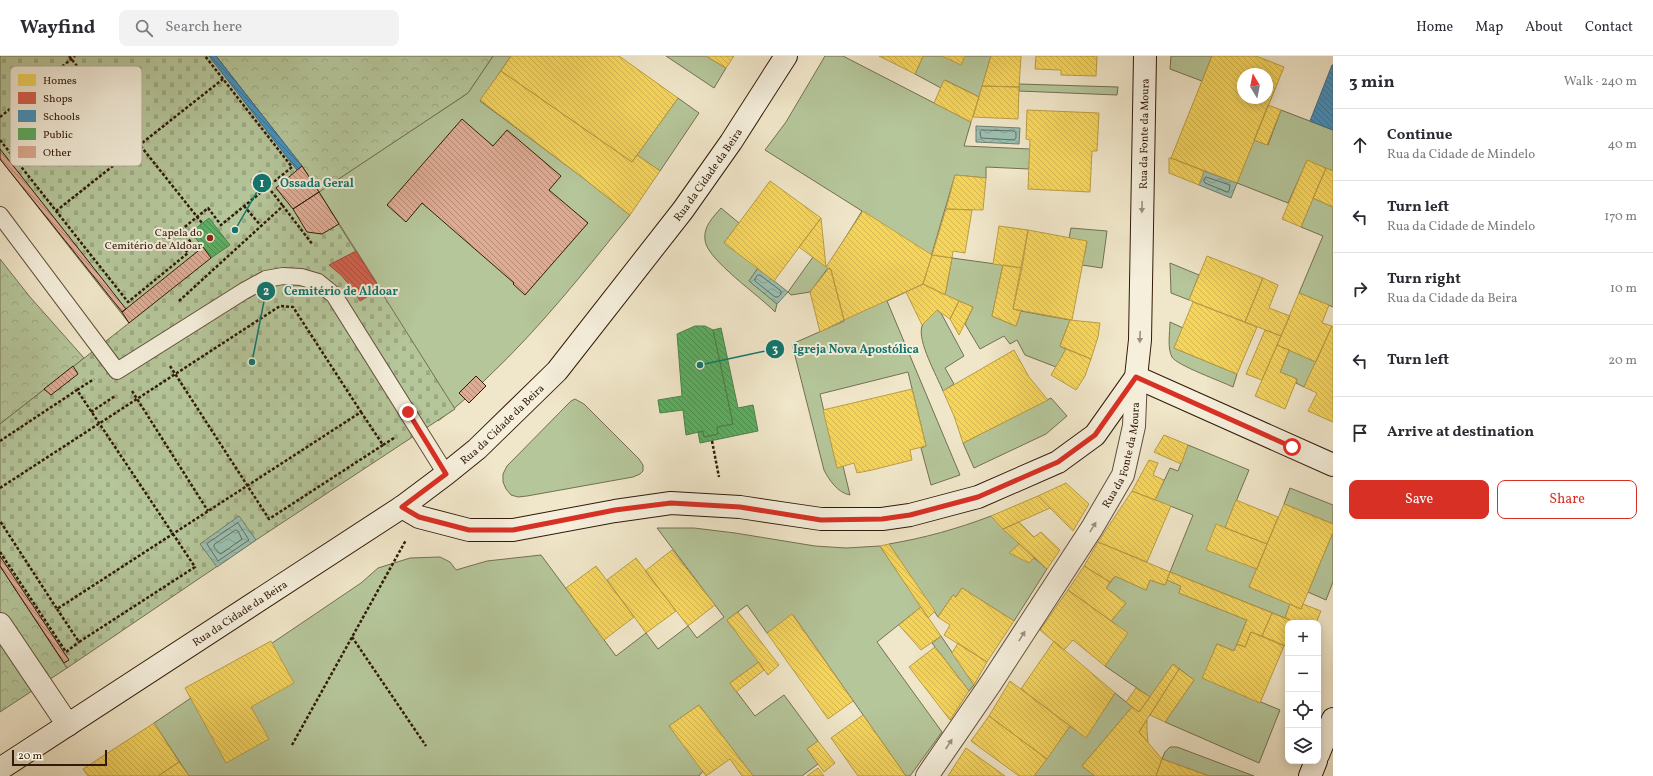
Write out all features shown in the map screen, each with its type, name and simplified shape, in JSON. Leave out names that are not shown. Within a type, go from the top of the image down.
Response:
[{"type":"street","name":"Rua da Cidade da Beira","points":[[0,769],[410,512],[446,474],[477,449],[557,371],[683,210],[731,142],[786,56]]},
{"type":"street","name":"Rua da Fonte da Moura","points":[[927,776],[991,683],[1092,528],[1123,475],[1134,426],[1136,377],[1140,340],[1145,56]]},
{"type":"street","points":[[410,512],[469,530],[513,530],[615,510],[671,503],[740,507],[821,520],[882,519],[910,515],[978,497],[1058,462],[1095,435],[1136,377],[1333,465]]},
{"type":"street","points":[[0,624],[68,725]]},
{"type":"street","points":[[1321,748],[1333,719]]},
{"type":"street","points":[[1310,776],[1315,764]]},
{"type":"lane","points":[[0,215],[117,371],[244,291],[266,279],[283,276],[301,277],[318,282],[334,295],[446,474]]},
{"type":"path","points":[[69,56],[77,66]]},
{"type":"path","points":[[62,66],[76,56]]},
{"type":"path","points":[[21,166],[128,302],[188,254],[183,247],[190,241],[181,230],[197,216],[208,208],[221,225],[292,167],[205,56]]},
{"type":"path","points":[[142,143],[223,79]]},
{"type":"path","points":[[0,117],[10,109]]},
{"type":"path","points":[[0,140],[10,153]]},
{"type":"path","points":[[142,147],[202,223]]},
{"type":"path","points":[[56,211],[113,166]]},
{"type":"path","points":[[268,187],[313,245]]},
{"type":"path","points":[[244,206],[261,226]]},
{"type":"path","points":[[174,305],[283,206]]},
{"type":"path","points":[[0,488],[136,399],[175,374],[280,306],[293,307],[383,445],[269,519],[247,486],[175,374],[168,362]]},
{"type":"path","points":[[129,387],[208,511]]},
{"type":"path","points":[[0,441],[77,390],[98,424],[195,567],[66,652],[0,552]]},
{"type":"path","points":[[91,412],[116,395]]},
{"type":"path","points":[[57,609],[361,412]]},
{"type":"path","points":[[712,440],[719,477]]},
{"type":"path","points":[[292,745],[352,637],[410,512]]},
{"type":"path","points":[[0,521],[79,642]]},
{"type":"path","points":[[352,637],[426,746]]},
{"type":"green space","points":[[0,56],[216,56],[302,166],[455,409],[256,540],[67,668],[0,566],[0,424],[129,323],[0,159]]},
{"type":"green space","points":[[216,56],[493,56],[468,93],[319,192],[302,166]]},
{"type":"green space","points":[[493,56],[511,56],[480,101],[582,177],[630,215],[562,299],[526,339],[470,395],[438,421],[380,288],[319,192],[468,93]]},
{"type":"green space","points":[[666,56],[706,56],[726,68],[714,88]]},
{"type":"green space","points":[[825,56],[843,56],[971,122],[964,146],[1030,149],[1029,169],[986,167],[986,178],[955,175],[923,284],[887,301],[960,475],[931,485],[921,448],[926,446],[908,372],[820,394],[837,467],[843,466],[850,495],[842,492],[834,486],[824,470],[792,344],[844,321],[831,270],[828,268],[810,292],[791,295],[788,292],[813,257],[827,267],[862,211],[765,150],[786,122]]},
{"type":"green space","points":[[923,56],[991,56],[979,97],[945,80],[941,88],[915,74]]},
{"type":"green space","points":[[1171,56],[1212,56],[1202,81],[1170,69]]},
{"type":"green space","points":[[1019,84],[1118,87],[1117,95],[1019,91]]},
{"type":"green space","points":[[678,98],[699,113],[660,171],[637,155]]},
{"type":"green space","points":[[1281,110],[1333,130],[1333,171],[1307,161],[1288,203],[1237,183],[1254,140],[1268,145]]},
{"type":"green space","points":[[1313,198],[1333,207],[1333,307],[1299,293],[1323,236],[1301,227]]},
{"type":"green space","points":[[721,208],[739,223],[724,243],[758,268],[749,281],[777,304],[775,312],[724,267],[714,257],[708,248],[705,240],[707,227],[709,222]]},
{"type":"green space","points":[[1071,228],[1107,231],[1102,268],[1082,265],[1087,242],[1069,238]]},
{"type":"green space","points":[[952,258],[1003,265],[992,316],[1016,326],[1021,311],[1070,320],[1060,346],[1066,349],[1056,367],[1025,355],[1017,340],[1010,344],[1004,336],[980,349],[965,324],[973,307],[945,295]]},
{"type":"green space","points":[[0,259],[30,297],[84,358],[0,424]]},
{"type":"green space","points":[[1170,263],[1199,275],[1189,300],[1171,293]]},
{"type":"green space","points":[[937,310],[941,313],[964,356],[945,368],[954,384],[943,391],[932,368],[922,340],[921,332],[923,324]]},
{"type":"green space","points":[[1170,322],[1183,328],[1174,348],[1237,374],[1233,387],[1190,369],[1172,357],[1169,345]]},
{"type":"green space","points":[[1289,350],[1316,362],[1304,387],[1296,383],[1297,379],[1280,372]]},
{"type":"green space","points":[[1051,398],[1067,416],[1046,434],[974,468],[963,443]]},
{"type":"green space","points":[[575,399],[584,404],[639,459],[643,465],[643,471],[633,477],[527,496],[518,497],[511,495],[503,482],[503,474],[507,466],[571,401]]},
{"type":"green space","points":[[1188,445],[1249,470],[1225,528],[1257,569],[1249,587],[1290,604],[1285,618],[1170,572],[1193,515],[1155,500],[1170,468],[1178,471]]},
{"type":"green space","points":[[1290,488],[1333,505],[1333,524],[1284,504]]},
{"type":"green space","points":[[991,516],[1019,544],[1010,553],[1029,562],[1034,558],[1047,569],[1014,621],[962,588],[956,597],[953,595],[938,617],[889,544],[940,533]]},
{"type":"green space","points":[[657,528],[694,528],[815,546],[846,548],[880,546],[921,607],[877,642],[942,732],[910,776],[906,776],[793,615],[767,633],[747,605],[727,620],[759,662],[730,683],[755,716],[784,695],[818,741],[807,749],[818,764],[802,776],[753,776],[699,705],[669,726],[703,771],[699,776],[189,776],[154,723],[361,583],[378,568],[410,558],[440,557],[450,562],[456,570],[487,561],[541,555],[616,656],[646,633],[658,649],[688,626],[697,638],[724,617]]},
{"type":"green space","points":[[1333,532],[1333,582],[1326,600],[1308,592]]},
{"type":"green space","points":[[0,566],[67,668],[0,712]]},
{"type":"green space","points":[[1115,576],[1146,590],[1150,580],[1165,585],[1167,580],[1181,586],[1179,593],[1247,620],[1234,651],[1217,644],[1203,678],[1280,710],[1259,763],[1165,722],[1194,680],[1173,664],[1150,697],[1105,666],[1127,633],[1111,621],[1126,603],[1106,588]]},
{"type":"green space","points":[[941,636],[974,685],[969,691],[932,643]]},
{"type":"green space","points":[[1115,693],[1132,707],[1082,766],[1095,776],[1034,776],[1070,726],[1086,737]]},
{"type":"green space","points":[[1170,747],[1177,747],[1254,776],[1209,776],[1162,759],[1165,752]]},
{"type":"water","points":[[976,126],[1020,128],[1019,144],[976,142]]},
{"type":"water","points":[[1204,171],[1237,183],[1231,198],[1199,185]]},
{"type":"water","points":[[758,268],[788,292],[777,304],[749,281]]},
{"type":"water","points":[[239,516],[256,540],[217,567],[200,544]]},
{"type":"building: Homes","points":[[511,56],[619,56],[678,98],[632,162],[501,71]]},
{"type":"building: Homes","points":[[706,56],[734,56],[726,68]]},
{"type":"building: Homes","points":[[879,56],[923,56],[915,74]]},
{"type":"building: Homes","points":[[942,56],[965,56],[961,65]]},
{"type":"building: Homes","points":[[991,56],[1021,56],[1019,87],[982,86]]},
{"type":"building: Homes","points":[[1036,56],[1097,56],[1096,76],[1061,75],[1061,70],[1035,69]]},
{"type":"building: Homes","points":[[1212,56],[1256,56],[1284,67],[1273,94],[1273,68],[1237,68],[1237,104],[1269,104],[1237,183],[1171,158]]},
{"type":"building: Homes","points":[[501,71],[632,162],[637,155],[660,171],[630,215],[480,100]]},
{"type":"building: Homes","points":[[944,80],[979,97],[971,122],[934,103]]},
{"type":"building: Homes","points":[[982,86],[1019,87],[1018,119],[973,117]]},
{"type":"building: Homes","points":[[1268,105],[1281,110],[1267,145],[1254,140]]},
{"type":"building: Homes","points":[[1027,110],[1099,113],[1097,151],[1092,151],[1090,192],[1028,189],[1030,140],[1026,139]]},
{"type":"building: Homes","points":[[1169,158],[1204,171],[1199,185],[1169,173]]},
{"type":"building: Homes","points":[[1307,160],[1326,168],[1301,227],[1282,219]]},
{"type":"building: Homes","points":[[1326,168],[1333,171],[1333,207],[1313,198]]},
{"type":"building: Homes","points":[[955,175],[986,178],[983,210],[946,209]]},
{"type":"building: Homes","points":[[770,181],[821,218],[774,281],[724,243]]},
{"type":"building: Homes","points":[[946,209],[972,210],[965,253],[953,251],[952,258],[932,255]]},
{"type":"building: Homes","points":[[863,211],[932,255],[923,284],[844,320],[831,270],[826,267]]},
{"type":"building: Homes","points":[[821,218],[826,267],[799,247]]},
{"type":"building: Homes","points":[[999,226],[1028,230],[1022,268],[993,264]]},
{"type":"building: Homes","points":[[1028,230],[1087,241],[1072,320],[1013,309]]},
{"type":"building: Homes","points":[[932,255],[952,258],[945,295],[923,284]]},
{"type":"building: Homes","points":[[1207,256],[1263,278],[1245,322],[1189,300]]},
{"type":"building: Homes","points":[[1003,265],[1022,268],[1013,309],[1021,311],[1016,326],[992,316]]},
{"type":"building: Homes","points":[[829,268],[831,270],[844,320],[820,332],[810,292]]},
{"type":"building: Homes","points":[[1263,278],[1278,285],[1269,308],[1290,316],[1281,336],[1245,322]]},
{"type":"building: Homes","points":[[923,284],[959,301],[950,319],[937,310],[922,325],[906,292]]},
{"type":"building: Homes","points":[[1299,293],[1329,305],[1322,323],[1332,326],[1316,362],[1277,345]]},
{"type":"building: Homes","points":[[959,301],[973,307],[959,335],[950,319]]},
{"type":"building: Homes","points":[[1193,302],[1257,327],[1237,374],[1174,348]]},
{"type":"building: Homes","points":[[1070,320],[1100,323],[1098,337],[1091,359],[1060,346]]},
{"type":"building: Homes","points":[[1332,326],[1333,422],[1308,411],[1317,393],[1304,387]]},
{"type":"building: Homes","points":[[1265,330],[1281,336],[1262,380],[1246,374]]},
{"type":"building: Homes","points":[[1277,345],[1289,350],[1280,372],[1297,379],[1285,409],[1255,396]]},
{"type":"building: Homes","points":[[1066,349],[1091,359],[1085,376],[1076,390],[1051,375]]},
{"type":"building: Homes","points":[[1014,350],[1029,377],[1048,400],[963,443],[954,416],[943,391]]},
{"type":"building: Homes","points":[[912,389],[926,446],[910,450],[912,460],[872,470],[857,473],[854,463],[837,468],[823,410]]},
{"type":"building: Homes","points":[[1164,435],[1188,445],[1181,464],[1154,452]]},
{"type":"building: Homes","points":[[1149,460],[1158,463],[1153,475],[1164,480],[1155,500],[1132,491]]},
{"type":"building: Homes","points":[[1066,483],[1089,504],[1073,531],[1038,496]]},
{"type":"building: Homes","points":[[1132,491],[1171,506],[1147,562],[1098,542]]},
{"type":"building: Homes","points":[[1038,496],[1050,508],[1003,529],[991,516]]},
{"type":"building: Homes","points":[[1236,500],[1278,517],[1267,544],[1225,528]]},
{"type":"building: Homes","points":[[1284,504],[1333,524],[1333,532],[1301,609],[1249,587]]},
{"type":"building: Homes","points":[[1019,522],[1034,537],[1041,532],[1060,550],[1047,569],[1003,529]]},
{"type":"building: Homes","points":[[1216,524],[1267,544],[1257,569],[1206,550]]},
{"type":"building: Homes","points":[[1098,542],[1170,572],[1165,585],[1150,580],[1146,590],[1115,576],[1110,582],[1084,566]]},
{"type":"building: Homes","points":[[889,544],[935,611],[928,618],[880,546]]},
{"type":"building: Homes","points":[[1019,544],[1034,558],[1029,563],[1009,553]]},
{"type":"building: Homes","points":[[672,550],[715,605],[688,626],[645,571]]},
{"type":"building: Homes","points":[[636,558],[676,611],[646,633],[607,580]]},
{"type":"building: Homes","points":[[596,566],[634,617],[604,640],[566,588]]},
{"type":"building: Homes","points":[[1084,566],[1110,582],[1106,588],[1126,603],[1111,621],[1068,590]]},
{"type":"building: Homes","points":[[1170,572],[1272,613],[1262,636],[1251,632],[1245,647],[1237,644],[1247,620],[1179,593],[1181,586],[1167,580]]},
{"type":"building: Homes","points":[[962,588],[1014,621],[987,662],[944,635],[950,625],[938,617],[953,595],[956,597]]},
{"type":"building: Homes","points":[[1068,590],[1128,633],[1105,666],[1073,640],[1064,650],[1040,630]]},
{"type":"building: Homes","points":[[1290,604],[1301,609],[1303,604],[1321,611],[1317,620],[1290,620],[1285,618]]},
{"type":"building: Homes","points":[[921,607],[941,636],[921,650],[899,625]]},
{"type":"building: Homes","points":[[738,612],[779,665],[768,675],[727,620]]},
{"type":"building: Homes","points":[[1272,613],[1290,620],[1285,620],[1285,646],[1262,636]]},
{"type":"building: Homes","points":[[792,614],[853,701],[828,719],[767,633]]},
{"type":"building: Homes","points":[[1251,632],[1284,646],[1260,703],[1202,678],[1217,644],[1234,651],[1237,644],[1245,647]]},
{"type":"building: Homes","points":[[271,641],[294,683],[251,707],[269,739],[226,763],[185,688]]},
{"type":"building: Homes","points":[[1054,641],[1115,693],[1086,738],[1021,689]]},
{"type":"building: Homes","points":[[958,643],[987,662],[974,685],[952,653]]},
{"type":"building: Homes","points":[[935,647],[969,691],[950,720],[909,667]]},
{"type":"building: Homes","points":[[759,662],[764,670],[736,692],[730,683]]},
{"type":"building: Homes","points":[[1173,664],[1179,669],[1139,732],[1162,759],[1156,776],[1095,776],[1082,766],[1132,707],[1139,712]]},
{"type":"building: Homes","points":[[1179,669],[1194,680],[1165,722],[1150,715]]},
{"type":"building: Homes","points":[[1010,681],[1070,726],[1047,759],[989,716]]},
{"type":"building: Homes","points":[[1136,688],[1150,697],[1139,712],[1126,702]]},
{"type":"building: Homes","points":[[699,705],[753,776],[742,776],[730,759],[706,776],[669,726]]},
{"type":"building: Homes","points":[[863,715],[906,776],[858,776],[831,738]]},
{"type":"building: Homes","points":[[989,716],[1047,759],[1034,776],[1019,776],[971,741]]},
{"type":"building: Homes","points":[[1147,720],[1147,731],[1148,742],[1139,732]]},
{"type":"building: Homes","points":[[154,723],[179,762],[158,776],[88,776],[83,769]]},
{"type":"building: Homes","points":[[818,741],[835,763],[824,772],[807,749]]},
{"type":"building: Homes","points":[[966,748],[1005,776],[948,776]]},
{"type":"building: Homes","points":[[1162,759],[1209,776],[1156,776]]},
{"type":"building: Homes","points":[[179,762],[189,776],[158,776]]},
{"type":"building: Homes","points":[[818,768],[824,776],[807,776]]},
{"type":"building: Shops","points":[[356,251],[380,289],[360,301],[353,289],[341,275],[329,265]]},
{"type":"building: Schools","points":[[209,56],[216,56],[302,166],[297,170]]},
{"type":"building: Schools","points":[[1333,65],[1333,130],[1310,121]]},
{"type":"building: Public","name":"Capela do Cemitério de Aldoar","points":[[209,218],[230,245],[211,258],[191,232]]},
{"type":"building: Public","points":[[695,326],[705,326],[713,330],[733,424],[717,427],[718,434],[704,437],[703,431],[686,435],[683,410],[660,413],[658,400],[682,396],[677,334]]},
{"type":"building: Public","points":[[721,328],[738,408],[753,405],[758,431],[700,443],[698,432],[703,431],[704,437],[718,434],[717,427],[733,424],[713,330]]},
{"type":"building: Other","points":[[462,119],[493,146],[507,130],[561,176],[549,190],[588,223],[525,295],[513,284],[514,283],[422,203],[406,222],[387,205]]},
{"type":"building: Other","points":[[0,149],[10,162],[10,166],[13,166],[126,309],[122,312],[0,159]]},
{"type":"building: Other","points":[[302,166],[319,192],[293,209],[276,188]]},
{"type":"building: Other","points":[[319,192],[339,224],[322,234],[307,232],[293,209]]},
{"type":"building: Other","points":[[203,247],[211,258],[129,323],[122,312]]},
{"type":"building: Other","points":[[73,366],[78,374],[51,395],[44,389]]},
{"type":"building: Other","points":[[476,376],[486,386],[469,403],[459,393]]},
{"type":"building: Other","points":[[0,556],[69,660],[64,663],[0,566]]},
{"type":"place","name":"Ossada Geral","points":[[235,230]]},
{"type":"place","name":"Capela do Cemitério de Aldoar","points":[[210,238]]},
{"type":"place","name":"Cemitério de Aldoar","points":[[252,362]]},
{"type":"place","name":"Igreja Nova Apostólica","points":[[700,365]]},
{"type":"route","points":[[408,412],[446,474],[402,507],[419,517],[445,525],[469,530],[513,530],[536,527],[615,510],[671,503],[740,507],[821,520],[882,519],[910,515],[978,497],[1058,462],[1095,435],[1136,377],[1292,447]]}]
